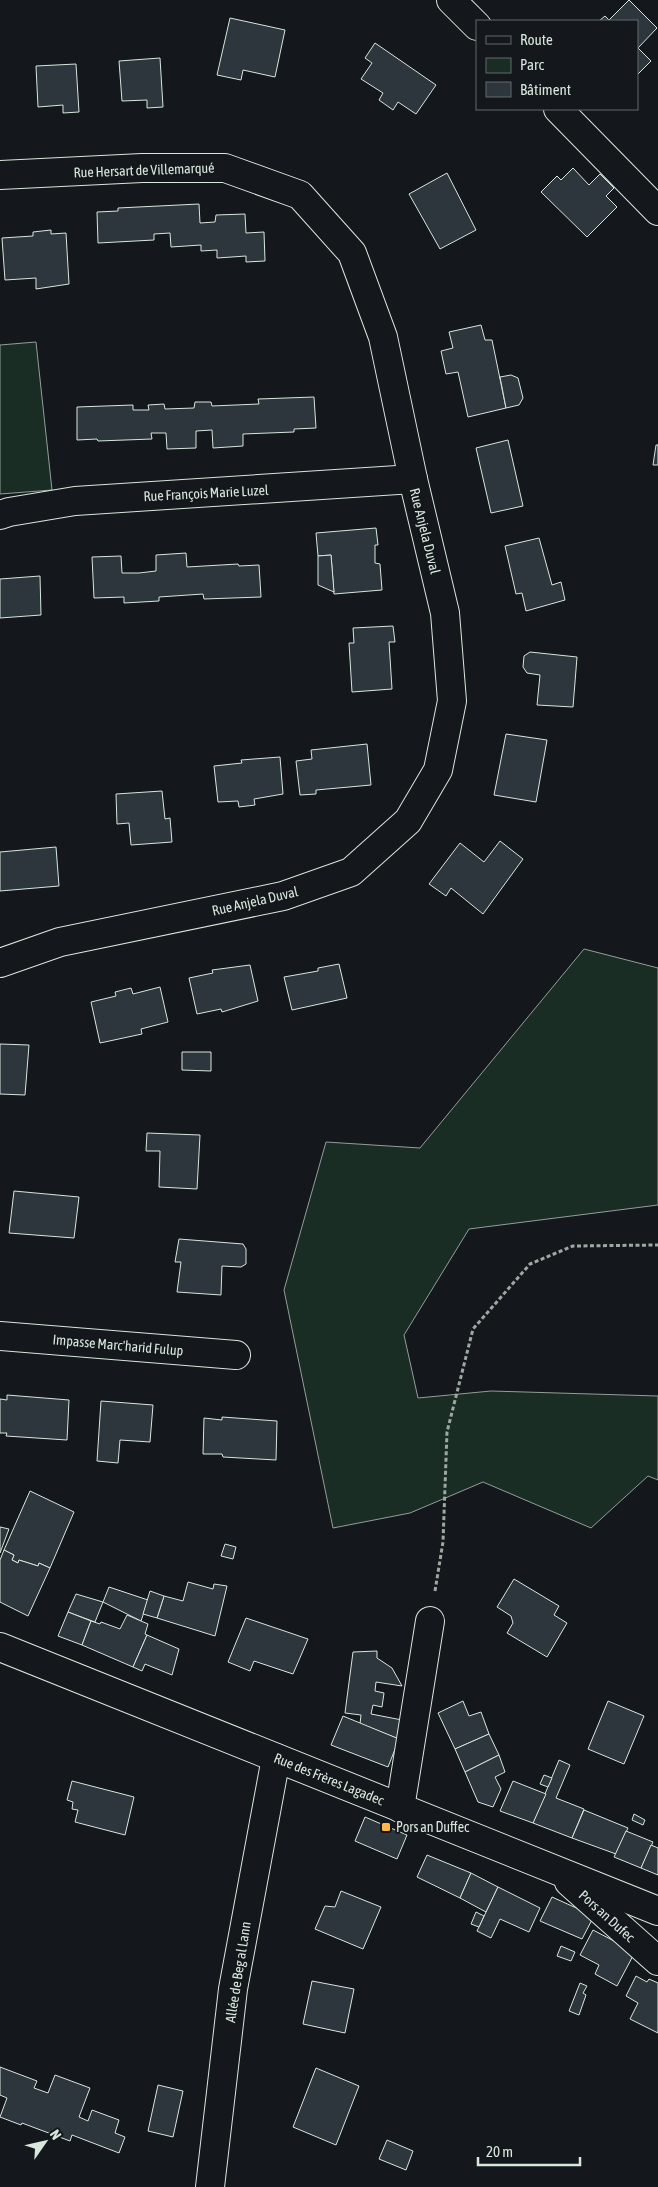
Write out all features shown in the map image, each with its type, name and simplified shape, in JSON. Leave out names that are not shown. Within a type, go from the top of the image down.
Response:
[{"type":"street","points":[[451,0],[476,25]]},
{"type":"street","points":[[559,110],[658,211]]},
{"type":"street","name":"Rue Hersart de Villemarqué","points":[[0,175],[142,168],[224,168],[300,195],[352,253],[383,337],[413,479]]},
{"type":"street","name":"Rue François Marie Luzel","points":[[0,515],[75,501],[413,479]]},
{"type":"street","name":"Rue Anjela Duval","points":[[0,963],[60,942],[282,896],[351,872],[408,821],[438,770],[452,701],[446,613],[413,479]]},
{"type":"street","name":"Impasse Marc'harid Fulup","points":[[0,1336],[236,1355]]},
{"type":"street","points":[[400,1808],[430,1621]]},
{"type":"street","name":"Rue des Frères Lagadec","points":[[0,1647],[658,1911]]},
{"type":"street","name":"Allée de Beg al Lann","points":[[210,2187],[233,1989],[276,1758]]},
{"type":"street","name":"Pors an Dufec","points":[[557,1871],[658,1960]]},
{"type":"path","points":[[430,1621],[443,1542],[447,1432],[473,1329],[530,1264],[573,1246],[658,1245]]},
{"type":"green space","points":[[36,342],[52,490],[0,494],[0,345]]},
{"type":"green space","points":[[584,949],[658,968],[658,1205],[469,1229],[404,1335],[418,1398],[491,1391],[658,1396],[658,1480],[648,1476],[591,1528],[483,1482],[410,1513],[333,1528],[284,1290],[326,1142],[420,1148]]},
{"type":"building","points":[[629,0],[657,28],[638,48],[638,20],[609,20]]},
{"type":"building","points":[[605,16],[609,20],[600,20]]},
{"type":"building","points":[[230,18],[285,30],[275,77],[243,70],[241,80],[217,75]]},
{"type":"building","points":[[375,43],[436,85],[416,114],[398,102],[393,110],[379,100],[383,93],[361,79],[372,63],[365,58]]},
{"type":"building","points":[[638,48],[651,61],[638,74]]},
{"type":"building","points":[[160,58],[163,107],[147,108],[147,100],[122,101],[119,61]]},
{"type":"building","points":[[76,64],[79,112],[63,113],[63,105],[38,107],[36,66]]},
{"type":"building","points":[[573,168],[589,185],[600,174],[614,188],[606,196],[617,207],[587,237],[541,192],[557,176],[561,180]]},
{"type":"building","points":[[447,173],[476,230],[440,249],[409,194]]},
{"type":"building","points":[[199,204],[200,223],[215,222],[216,215],[245,214],[246,233],[264,232],[265,261],[246,262],[246,256],[217,258],[217,250],[201,251],[201,245],[171,247],[170,233],[154,234],[154,240],[98,243],[97,212],[118,211],[118,208]]},
{"type":"building","points":[[51,230],[51,234],[66,233],[69,284],[36,289],[36,278],[5,280],[2,238],[33,236],[33,232]]},
{"type":"building","points":[[481,325],[485,340],[492,340],[506,408],[468,417],[458,372],[446,374],[441,351],[453,348],[449,332]]},
{"type":"building","points":[[511,375],[518,378],[523,398],[519,405],[506,408],[500,377]]},
{"type":"building","points":[[314,397],[316,428],[294,429],[294,432],[243,434],[243,446],[213,448],[212,430],[196,431],[196,448],[167,449],[166,433],[151,433],[152,439],[77,440],[77,407],[133,405],[133,410],[149,410],[148,405],[164,404],[165,409],[194,408],[195,402],[211,402],[212,406],[259,404],[258,399]]},
{"type":"building","points":[[508,440],[523,506],[491,513],[476,448]]},
{"type":"building","points":[[656,445],[658,445],[658,465],[653,465]]},
{"type":"building","points":[[376,528],[378,545],[375,545],[375,563],[380,564],[382,590],[334,594],[331,555],[318,556],[316,533]]},
{"type":"building","points":[[539,538],[552,585],[561,582],[565,600],[526,611],[522,593],[516,594],[505,546]]},
{"type":"building","points":[[186,553],[187,567],[238,564],[239,566],[259,565],[261,597],[204,599],[203,594],[159,597],[159,601],[124,603],[124,597],[94,598],[92,557],[121,556],[122,573],[139,573],[156,571],[156,555]]},
{"type":"building","points":[[331,555],[334,592],[318,585],[318,556]]},
{"type":"building","points":[[40,576],[41,615],[0,618],[0,579]]},
{"type":"building","points":[[393,626],[395,642],[389,642],[392,689],[352,692],[349,643],[354,643],[353,628]]},
{"type":"building","points":[[530,652],[577,657],[573,707],[537,705],[540,675],[527,673],[523,667],[524,656]]},
{"type":"building","points":[[506,734],[547,740],[536,802],[494,795]]},
{"type":"building","points":[[367,744],[371,785],[316,790],[316,794],[300,795],[296,761],[312,759],[311,750]]},
{"type":"building","points":[[280,757],[283,794],[254,799],[255,805],[239,807],[238,801],[218,802],[214,766],[242,763],[241,760]]},
{"type":"building","points":[[162,791],[165,819],[170,818],[172,842],[131,845],[129,823],[117,824],[116,794]]},
{"type":"building","points":[[500,841],[523,859],[483,914],[451,888],[446,896],[429,884],[460,843],[484,862]]},
{"type":"building","points":[[56,847],[59,886],[0,891],[0,852]]},
{"type":"building","points":[[339,964],[347,998],[292,1010],[284,977],[318,971],[318,968]]},
{"type":"building","points":[[250,965],[258,1001],[222,1012],[221,1009],[197,1014],[189,978],[213,973],[212,970]]},
{"type":"building","points":[[160,987],[168,1022],[141,1029],[142,1034],[100,1043],[91,1002],[116,996],[115,992],[131,988],[133,994]]},
{"type":"building","points":[[0,1044],[29,1045],[25,1095],[0,1094]]},
{"type":"building","points":[[182,1052],[211,1052],[211,1071],[182,1070]]},
{"type":"building","points":[[147,1133],[200,1135],[197,1189],[159,1187],[160,1151],[146,1151]]},
{"type":"building","points":[[14,1191],[79,1197],[74,1238],[9,1233]]},
{"type":"building","points":[[179,1239],[243,1244],[246,1249],[246,1264],[241,1267],[222,1266],[221,1295],[177,1292],[181,1262],[175,1262]]},
{"type":"building","points":[[7,1395],[69,1400],[67,1440],[6,1436],[7,1433],[0,1433],[0,1399],[7,1400]]},
{"type":"building","points":[[101,1401],[153,1405],[150,1442],[120,1440],[118,1463],[97,1461]]},
{"type":"building","points":[[222,1417],[277,1421],[276,1460],[223,1457],[222,1454],[203,1454],[204,1418],[222,1420]]},
{"type":"building","points":[[30,1491],[74,1512],[50,1568],[39,1563],[38,1566],[19,1560],[18,1563],[12,1560],[14,1555],[4,1550]]},
{"type":"building","points":[[0,1527],[9,1529],[0,1553]]},
{"type":"building","points":[[225,1544],[236,1547],[233,1559],[221,1556]]},
{"type":"building","points":[[4,1550],[14,1555],[12,1560],[18,1563],[19,1560],[38,1566],[39,1563],[50,1568],[28,1616],[0,1602],[0,1560]]},
{"type":"building","points":[[514,1579],[559,1606],[554,1615],[567,1623],[547,1657],[507,1633],[513,1623],[511,1616],[497,1607]]},
{"type":"building","points":[[188,1582],[213,1589],[214,1584],[227,1586],[215,1636],[157,1618],[164,1596],[183,1601]]},
{"type":"building","points":[[109,1587],[148,1600],[141,1621],[103,1602]]},
{"type":"building","points":[[150,1591],[164,1596],[157,1618],[143,1614]]},
{"type":"building","points":[[76,1594],[103,1602],[95,1622],[68,1612]]},
{"type":"building","points":[[68,1612],[91,1621],[82,1645],[58,1636]]},
{"type":"building","points":[[127,1615],[148,1624],[145,1634],[147,1635],[133,1667],[82,1645],[91,1621],[100,1624],[101,1622],[120,1629]]},
{"type":"building","points":[[246,1618],[308,1639],[293,1674],[254,1661],[250,1671],[228,1662]]},
{"type":"building","points":[[147,1635],[179,1649],[172,1675],[145,1664],[142,1671],[133,1667]]},
{"type":"building","points":[[377,1651],[377,1658],[392,1668],[402,1686],[376,1682],[375,1691],[384,1693],[382,1707],[373,1705],[371,1714],[402,1720],[399,1739],[360,1724],[361,1715],[345,1713],[353,1652]]},
{"type":"building","points":[[463,1701],[469,1716],[481,1712],[489,1734],[455,1749],[438,1713]]},
{"type":"building","points":[[608,1701],[644,1716],[624,1764],[588,1749]]},
{"type":"building","points":[[343,1716],[399,1739],[388,1767],[331,1745]]},
{"type":"building","points":[[489,1734],[499,1755],[465,1772],[455,1749]]},
{"type":"building","points":[[499,1755],[505,1772],[495,1777],[501,1789],[493,1807],[478,1802],[465,1772]]},
{"type":"building","points":[[559,1760],[570,1765],[556,1798],[584,1809],[572,1838],[533,1823]]},
{"type":"building","points":[[544,1775],[552,1778],[548,1787],[540,1784]]},
{"type":"building","points":[[72,1781],[134,1797],[125,1835],[75,1822],[78,1810],[72,1809],[73,1802],[67,1800]]},
{"type":"building","points":[[513,1781],[546,1794],[533,1823],[500,1811]]},
{"type":"building","points":[[584,1810],[628,1828],[616,1854],[572,1838]]},
{"type":"building","points":[[634,1814],[645,1820],[643,1825],[632,1820]]},
{"type":"building","points":[[365,1817],[407,1835],[397,1859],[355,1841]]},
{"type":"building","points":[[626,1831],[653,1842],[641,1868],[614,1857]]},
{"type":"building","points":[[651,1845],[658,1848],[658,1875],[641,1868]]},
{"type":"building","points":[[427,1855],[471,1873],[460,1898],[417,1877]]},
{"type":"building","points":[[471,1873],[498,1887],[486,1912],[460,1898]]},
{"type":"building","points":[[498,1887],[540,1908],[529,1932],[500,1919],[491,1938],[477,1931]]},
{"type":"building","points":[[341,1891],[381,1907],[363,1949],[315,1929],[325,1906],[335,1907]]},
{"type":"building","points":[[552,1897],[594,1916],[582,1939],[540,1921]]},
{"type":"building","points":[[476,1912],[484,1916],[479,1927],[471,1924]]},
{"type":"building","points":[[593,1930],[635,1952],[617,1986],[595,1974],[599,1965],[580,1955]]},
{"type":"building","points":[[561,1946],[575,1952],[571,1961],[557,1956]]},
{"type":"building","points":[[636,1976],[647,1982],[649,1979],[658,1983],[658,2033],[630,2019],[638,2003],[626,1996]]},
{"type":"building","points":[[312,1981],[354,1989],[345,2033],[303,2024]]},
{"type":"building","points":[[580,1983],[587,1986],[583,1993],[586,1995],[579,2015],[569,2011]]},
{"type":"building","points":[[0,2067],[37,2081],[34,2088],[48,2093],[55,2075],[90,2088],[79,2117],[88,2121],[92,2110],[119,2120],[115,2133],[125,2137],[119,2153],[72,2135],[70,2141],[0,2117],[7,2098],[0,2095]]},
{"type":"building","points":[[316,2068],[359,2086],[336,2145],[293,2127]]},
{"type":"building","points":[[158,2085],[183,2091],[173,2137],[148,2131]]},
{"type":"building","points":[[387,2140],[413,2151],[406,2170],[379,2159]]},
{"type":"place","name":"Pors an Duffec","points":[[386,1827]]}]
